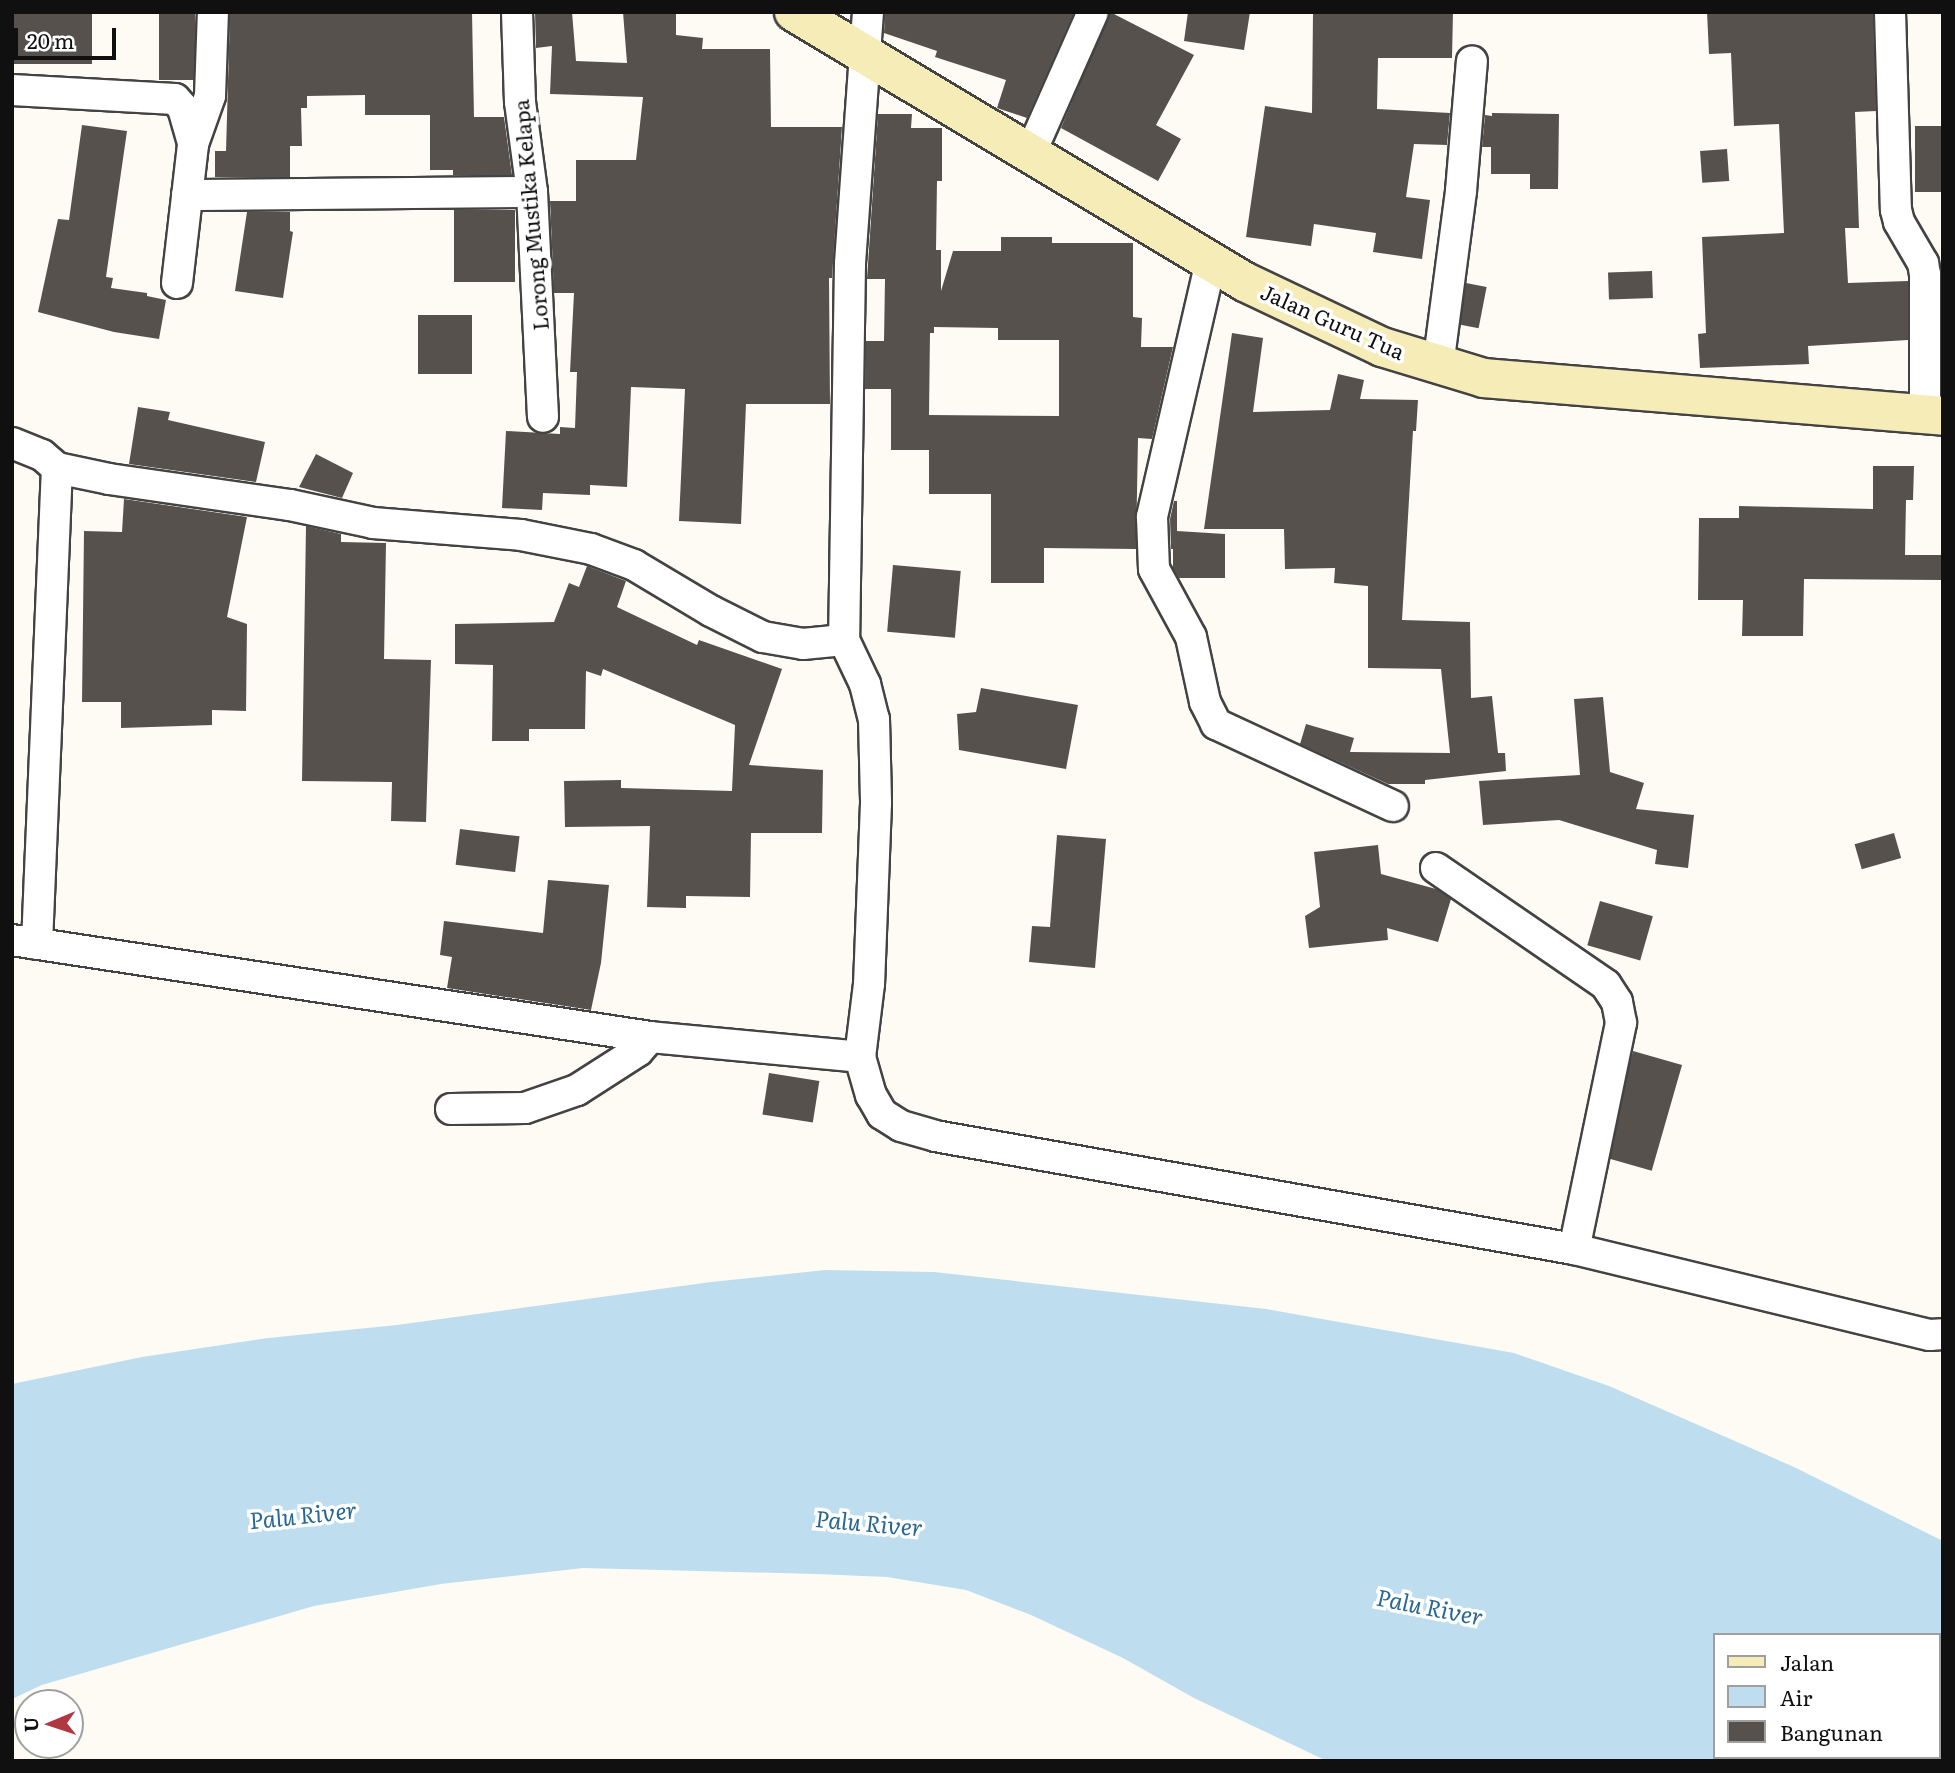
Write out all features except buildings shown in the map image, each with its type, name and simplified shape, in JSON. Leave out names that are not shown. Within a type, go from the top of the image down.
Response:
[{"type":"main road","name":"Jalan Guru Tua","points":[[794,12],[1245,282],[1382,347],[1484,378],[1934,415]]},
{"type":"street","points":[[177,282],[193,144],[210,96],[214,12]]},
{"type":"street","name":"Lorong Mustika Kelapa","points":[[517,12],[520,102],[532,192],[544,417]]},
{"type":"street","points":[[867,12],[850,264],[844,640],[865,684],[874,719],[876,803],[869,984],[860,1057],[871,1095],[881,1114],[901,1126],[935,1136],[1574,1249],[1936,1334]]},
{"type":"street","points":[[1030,154],[1093,12]]},
{"type":"street","points":[[1890,12],[1896,210],[1899,222],[1923,263],[1934,415]]},
{"type":"street","points":[[1438,366],[1461,191],[1472,61]]},
{"type":"street","points":[[12,90],[175,99],[183,108],[193,144]]},
{"type":"street","points":[[187,195],[532,192]]},
{"type":"street","points":[[1211,261],[1152,517],[1154,569],[1191,637],[1205,702],[1216,724],[1393,806]]},
{"type":"street","points":[[12,443],[42,455],[57,468],[109,479],[290,505],[373,523],[520,535],[591,549],[634,565],[711,611],[763,638],[803,644],[844,640]]},
{"type":"street","points":[[57,468],[25,942],[650,1037],[860,1057]]},
{"type":"street","points":[[1436,868],[1606,985],[1617,1002],[1621,1023],[1574,1249]]},
{"type":"street","points":[[451,1109],[525,1108],[577,1090],[638,1051],[650,1037]]},
{"type":"water","name":"Palu River","points":[[825,1270],[934,1272],[1266,1309],[1514,1353],[1609,1386],[1794,1467],[1943,1541],[1943,1761],[1327,1761],[1194,1698],[1123,1658],[1031,1615],[966,1590],[887,1577],[816,1574],[583,1568],[441,1584],[314,1606],[33,1689],[14,1689],[12,1699],[12,1384],[142,1357],[268,1338],[397,1325],[711,1282]]}]
